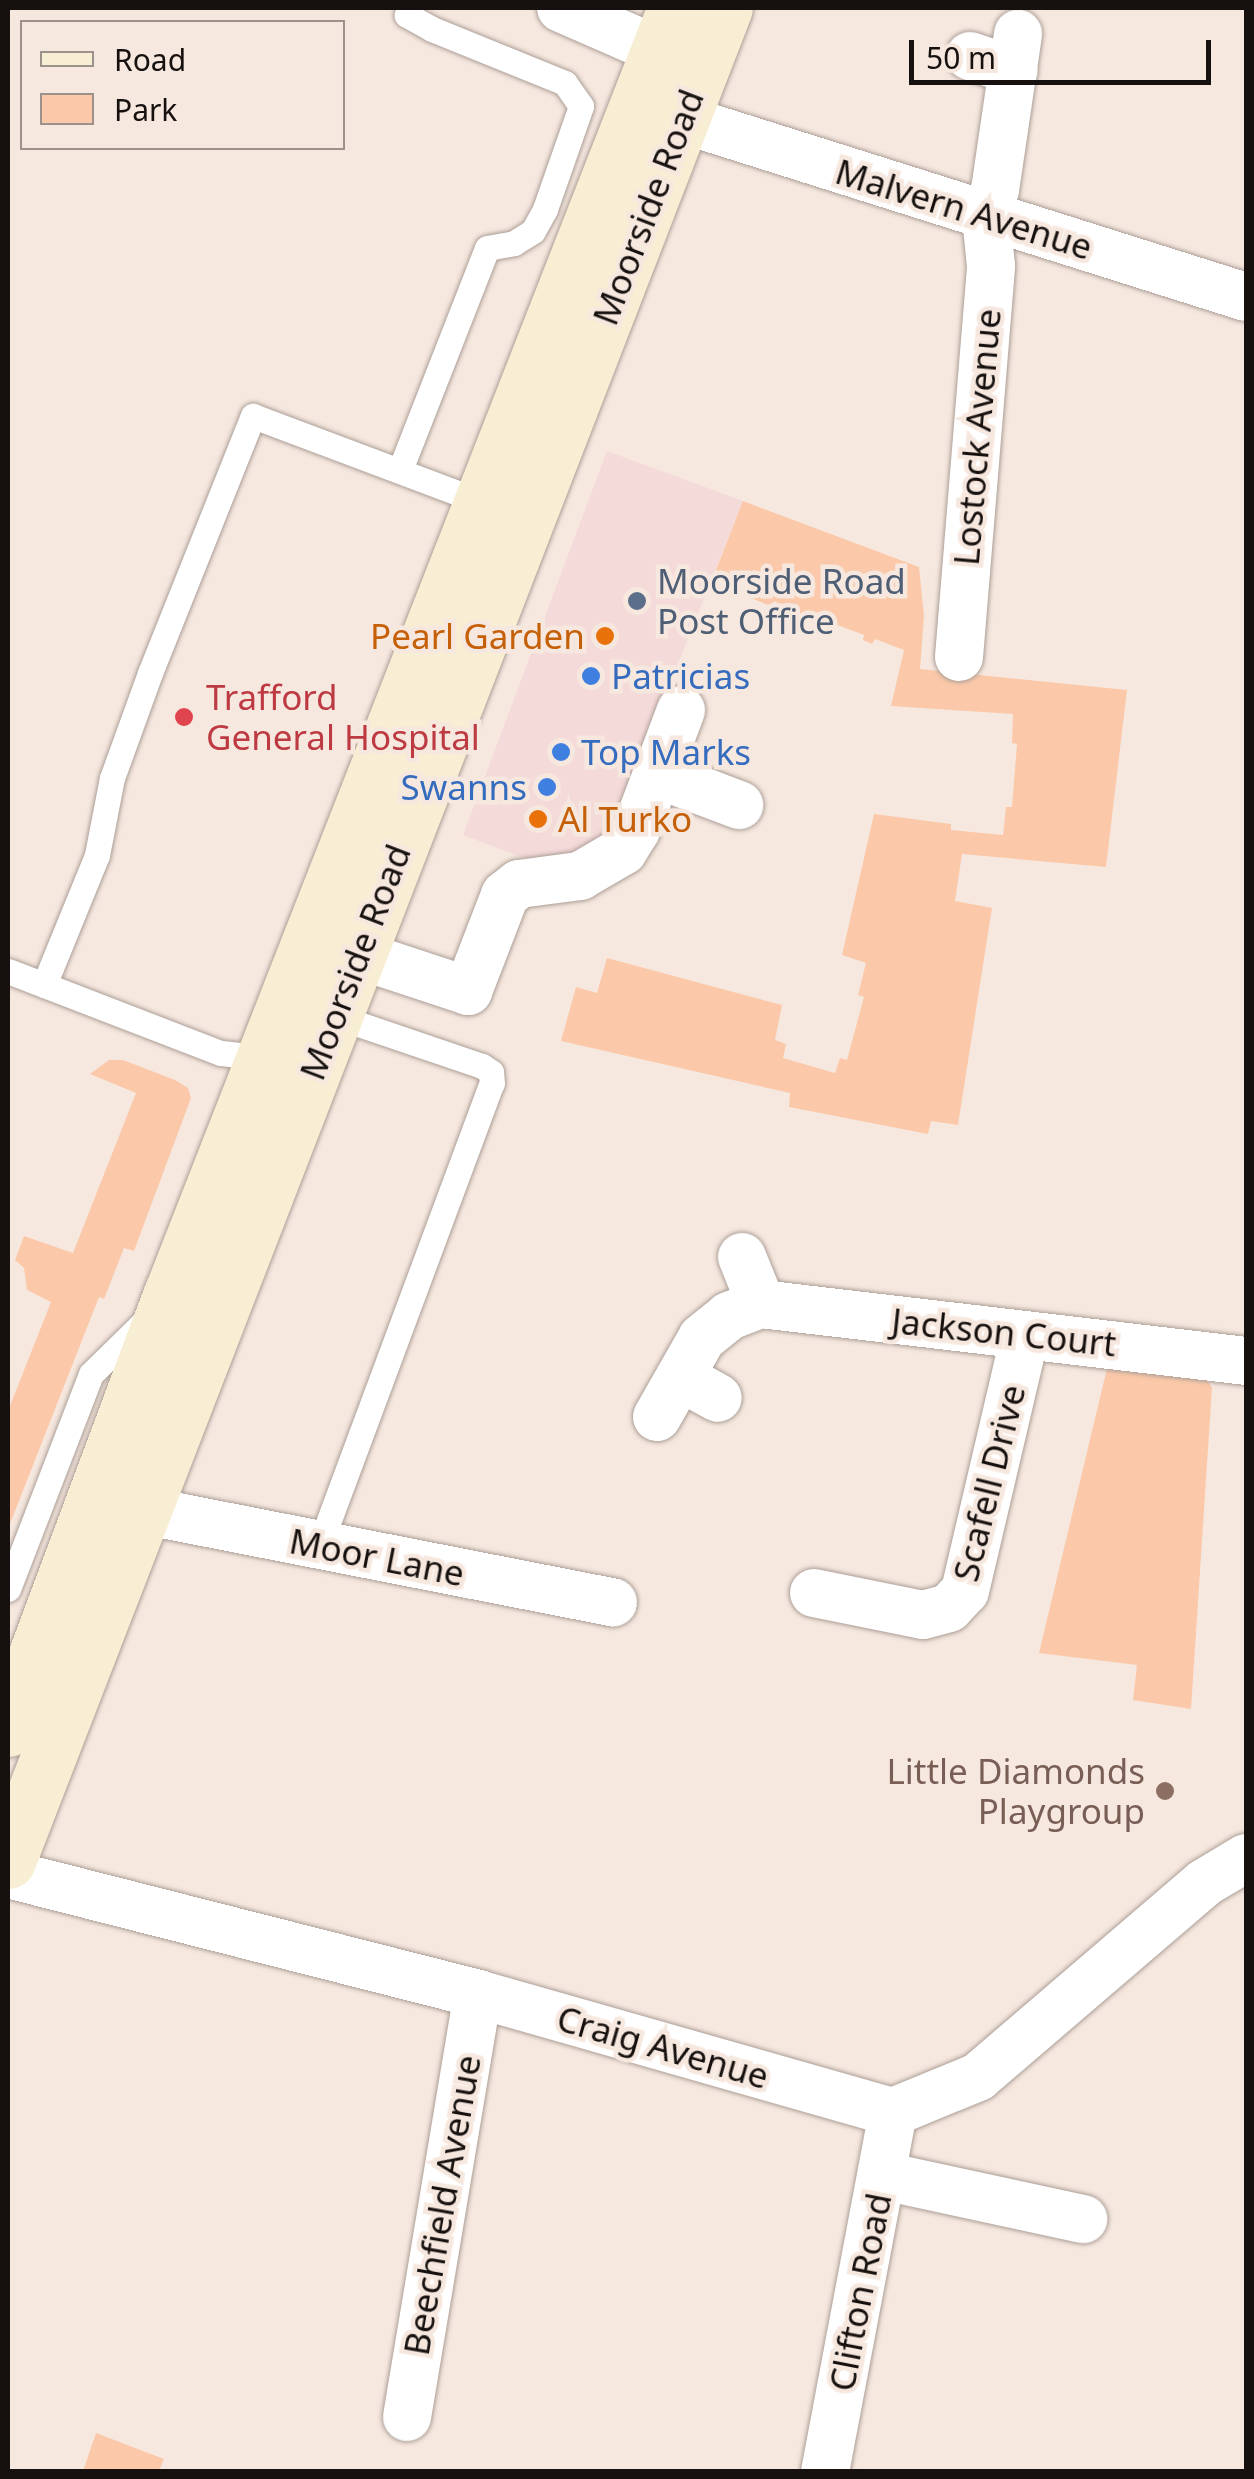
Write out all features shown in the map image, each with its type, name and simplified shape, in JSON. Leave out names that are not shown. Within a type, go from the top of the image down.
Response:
[{"type":"street","name":"Malvern Avenue","points":[[561,8],[648,46],[664,113],[1246,297]]},
{"type":"street","name":"Moorside Road","points":[[8,1861],[119,1503],[171,1294],[264,1060],[334,947],[664,113],[675,8]]},
{"type":"street","name":"Moorside Road","points":[[8,1729],[119,1503],[336,1013],[334,947],[482,502],[664,113],[725,8]]},
{"type":"street","points":[[986,217],[995,190],[1000,53]]},
{"type":"street","name":"Lostock Avenue","points":[[958,656],[991,266],[986,217]]},
{"type":"street","points":[[334,947],[468,991],[505,895],[519,884],[580,876],[622,852],[681,710]]},
{"type":"street","points":[[657,774],[739,805]]},
{"type":"street","points":[[685,1398],[702,1338],[729,1316],[761,1304],[742,1258]]},
{"type":"street","name":"Jackson Court","points":[[761,1304],[1025,1336],[1090,1339],[1246,1361]]},
{"type":"street","name":"Scafell Drive","points":[[814,1594],[923,1615],[949,1608],[966,1591],[1025,1336]]},
{"type":"street","name":"Moor Lane","points":[[119,1503],[319,1547],[613,1602]]},
{"type":"street","points":[[893,2112],[978,2077],[1204,1883],[1246,1858]]},
{"type":"street","name":"Craig Avenue","points":[[8,1874],[478,1994],[893,2112]]},
{"type":"street","name":"Beechfield Avenue","points":[[407,2416],[478,1994]]},
{"type":"street","name":"Clifton Road","points":[[825,2472],[884,2176],[893,2112]]},
{"type":"street","points":[[884,2176],[1084,2219]]},
{"type":"lane","points":[[400,470],[487,248],[514,243],[532,231],[552,192],[581,106],[565,83],[432,29],[407,15],[410,8]]},
{"type":"lane","points":[[44,985],[97,856],[112,778],[150,672],[253,416],[482,502]]},
{"type":"lane","points":[[8,971],[221,1053],[264,1060],[286,1053],[317,1022],[336,1013],[491,1072],[492,1083],[319,1547]]},
{"type":"lane","points":[[8,1589],[92,1374],[171,1294]]},
{"type":"shaded area","points":[[607,451],[743,501],[619,812],[601,841],[565,859],[527,859],[463,835]]},
{"type":"green space","points":[[743,501],[919,567],[924,616],[920,669],[1127,690],[1106,867],[962,854],[955,901],[992,908],[958,1125],[931,1121],[928,1134],[789,1107],[790,1093],[561,1041],[576,987],[597,993],[607,958],[782,1005],[775,1040],[786,1044],[783,1058],[835,1073],[840,1058],[847,1060],[864,997],[858,995],[866,963],[842,955],[874,814],[951,824],[951,830],[1003,835],[1006,807],[1012,807],[1017,744],[1012,743],[1013,714],[891,706],[904,650],[875,639],[872,644],[863,640],[864,635],[832,623],[829,628],[774,601],[771,606],[751,598],[755,585],[716,570]]},
{"type":"green space","points":[[109,1060],[123,1060],[175,1080],[188,1088],[191,1098],[134,1251],[124,1248],[104,1299],[99,1297],[8,1529],[8,1411],[51,1302],[27,1290],[24,1268],[15,1260],[24,1236],[73,1253],[136,1093],[90,1074]]},
{"type":"green space","points":[[1109,1360],[1206,1378],[1212,1388],[1191,1709],[1133,1700],[1137,1665],[1039,1653]]},
{"type":"green space","points":[[96,2433],[164,2459],[159,2471],[83,2471]]},
{"type":"place","name":"Moorside Road Post Office","points":[[637,601]]},
{"type":"place","name":"Pearl Garden","points":[[605,636]]},
{"type":"place","name":"Patricias","points":[[591,676]]},
{"type":"place","name":"Trafford General Hospital","points":[[184,717]]},
{"type":"place","name":"Top Marks","points":[[561,752]]},
{"type":"place","name":"Swanns","points":[[547,787]]},
{"type":"place","name":"Al Turko","points":[[538,819]]},
{"type":"place","name":"Little Diamonds Playgroup","points":[[1165,1791]]}]
